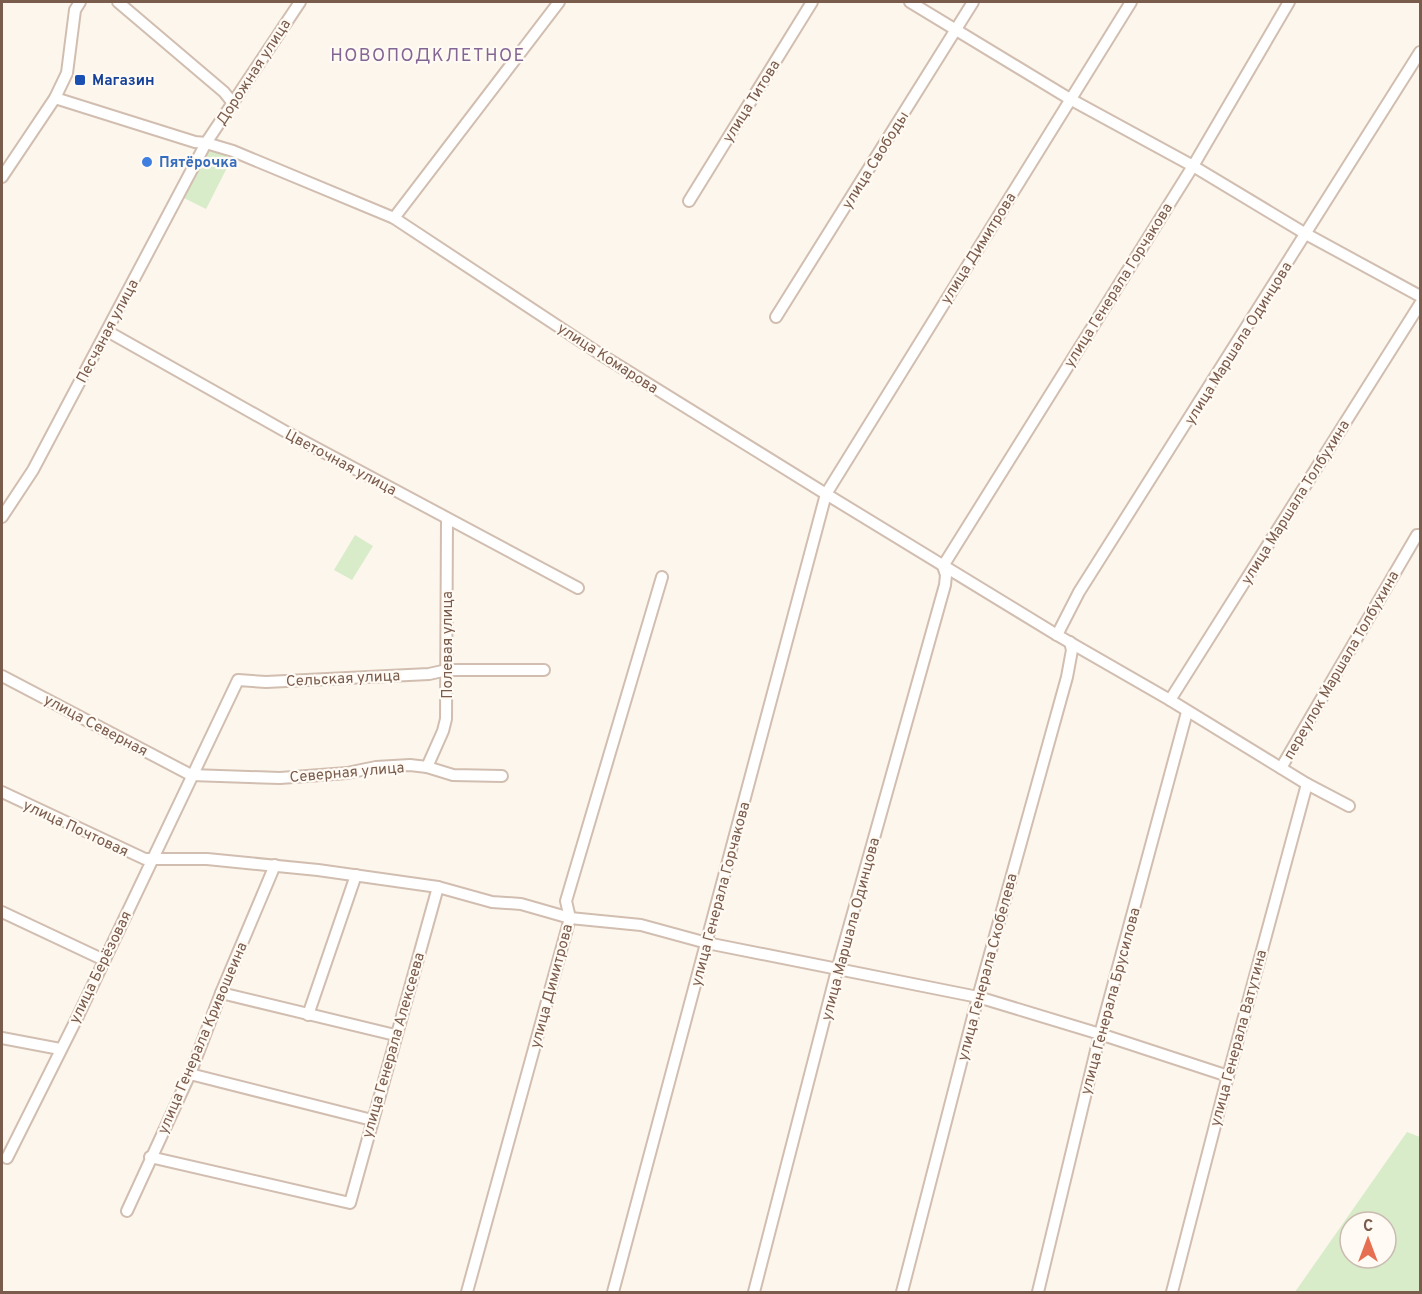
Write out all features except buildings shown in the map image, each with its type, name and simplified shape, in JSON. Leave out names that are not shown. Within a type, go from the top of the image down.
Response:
[{"type":"street","points":[[2,177],[55,98],[67,73],[75,10],[80,2]]},
{"type":"street","points":[[118,2],[224,92],[232,102]]},
{"type":"street","name":"Дорожная улица","points":[[206,143],[300,2]]},
{"type":"street","points":[[394,218],[559,2]]},
{"type":"street","name":"улица Титова","points":[[689,201],[812,2]]},
{"type":"street","points":[[910,2],[1070,99],[1193,166],[1306,234],[1420,296]]},
{"type":"street","name":"улица Свободы","points":[[776,317],[973,2]]},
{"type":"street","name":"улица Димитрова","points":[[826,494],[1131,2]]},
{"type":"street","name":"улица Генерала Горчакова","points":[[943,566],[1193,166],[1289,2]]},
{"type":"street","name":"улица Маршала Одинцова","points":[[1057,635],[1079,592],[1420,52]]},
{"type":"street","name":"улица Комарова","points":[[55,98],[243,155],[394,218],[600,354],[826,494],[1057,635],[1170,700],[1307,784],[1349,806]]},
{"type":"street","name":"Песчаная улица","points":[[2,517],[33,470],[206,143]]},
{"type":"street","name":"улица Маршала Толбухина","points":[[1170,700],[1420,304]]},
{"type":"street","name":"Цветочная улица","points":[[107,331],[288,434],[578,588]]},
{"type":"street","name":"улица Генерала Горчакова","points":[[613,1293],[826,494]]},
{"type":"street","name":"Полевая улица","points":[[427,767],[446,724],[447,519]]},
{"type":"street","name":"переулок Маршала Толбухина","points":[[1281,768],[1417,535],[1420,536]]},
{"type":"street","name":"улица Маршала Одинцова","points":[[754,1293],[837,970],[945,585],[946,575],[943,566]]},
{"type":"street","name":"улица Димитрова","points":[[467,1293],[570,918],[566,902],[662,577]]},
{"type":"street","name":"улица Генерала Скобелева","points":[[902,1293],[978,997],[1067,677],[1072,650],[1070,642]]},
{"type":"street","name":"Сельская улица","points":[[238,680],[266,682],[429,674],[447,670],[544,670]]},
{"type":"street","name":"улица Северная","points":[[2,676],[191,775]]},
{"type":"street","name":"улица Берёзовая","points":[[7,1158],[238,680]]},
{"type":"street","name":"улица Генерала Брусилова","points":[[1038,1293],[1100,1034],[1187,711]]},
{"type":"street","name":"Северная улица","points":[[191,775],[280,778],[410,765],[427,767],[453,775],[502,777]]},
{"type":"street","name":"улица Генерала Ватутина","points":[[1172,1293],[1307,784]]},
{"type":"street","name":"улица Почтовая","points":[[2,792],[145,860],[152,860]]},
{"type":"street","points":[[152,860],[207,859],[356,875],[438,887],[492,902],[521,904],[570,918],[641,925],[707,943],[978,997],[1228,1076]]},
{"type":"street","name":"улица Генерала Кривошеина","points":[[127,1211],[150,1156],[190,1074],[275,865]]},
{"type":"street","points":[[308,1015],[356,875]]},
{"type":"street","name":"улица Генерала Алексеева","points":[[150,1156],[350,1203],[438,887]]},
{"type":"street","points":[[2,912],[104,960]]},
{"type":"street","points":[[221,993],[395,1035]]},
{"type":"street","points":[[2,1038],[60,1049]]},
{"type":"street","points":[[190,1074],[372,1120]]},
{"type":"green space","points":[[209,147],[232,158],[206,209],[184,198]]},
{"type":"green space","points":[[355,535],[373,546],[352,580],[334,570]]},
{"type":"green space","points":[[1407,1132],[1420,1137],[1420,1292],[1295,1292],[1338,1231],[1338,1270],[1398,1270],[1398,1210],[1352,1210]]},
{"type":"place","name":"Магазин","points":[[80,80]]},
{"type":"place","name":"Пятёрочка","points":[[147,162]]},
{"type":"district","name":"НОВОПОДКЛЕТНОЕ","points":[[428,55]]}]
